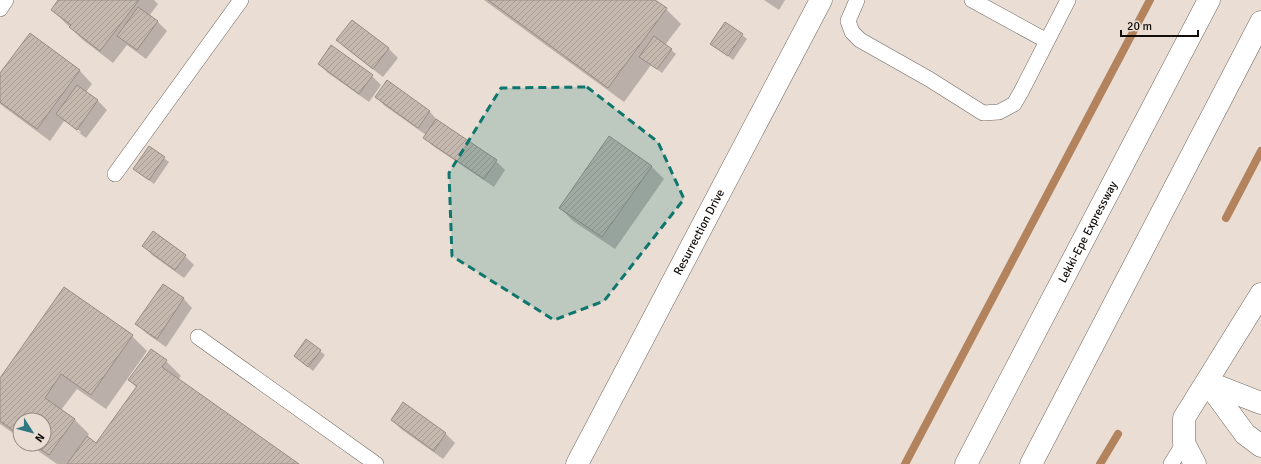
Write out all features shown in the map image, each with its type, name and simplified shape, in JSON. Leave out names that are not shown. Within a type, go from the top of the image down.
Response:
[{"type":"main road","name":"Resurrection Drive","points":[[577,464],[821,0]]},
{"type":"main road","name":"Lekki-Epe Expressway","points":[[966,464],[1209,0]]},
{"type":"main road","points":[[1030,464],[1261,22]]},
{"type":"main road","points":[[1195,464],[1184,443],[1184,418],[1261,294]]},
{"type":"main road","points":[[1207,382],[1261,404]]},
{"type":"main road","points":[[1207,382],[1244,434],[1261,446]]},
{"type":"lane","points":[[0,9],[6,0]]},
{"type":"lane","points":[[115,174],[241,0]]},
{"type":"lane","points":[[857,0],[848,21],[852,32],[860,40],[983,113],[999,112],[1014,104],[1068,0]]},
{"type":"lane","points":[[972,0],[1047,41]]},
{"type":"lane","points":[[198,337],[376,464]]},
{"type":"lane","points":[[1171,464],[1184,443]]},
{"type":"highlighted area","points":[[587,87],[658,142],[684,199],[604,301],[554,320],[452,256],[449,173],[501,88]]},
{"type":"building","points":[[58,0],[139,0],[100,51],[69,27],[71,25],[51,10]]},
{"type":"building","points":[[488,0],[655,0],[667,8],[608,88]]},
{"type":"building","points":[[138,7],[158,21],[137,50],[117,36]]},
{"type":"building","points":[[352,20],[389,48],[373,69],[336,40]]},
{"type":"building","points":[[725,22],[743,34],[728,56],[710,44]]},
{"type":"building","points":[[30,33],[80,70],[37,129],[0,102],[0,73]]},
{"type":"building","points":[[654,36],[672,49],[657,69],[639,57]]},
{"type":"building","points":[[331,45],[373,75],[359,94],[318,64]]},
{"type":"building","points":[[387,80],[430,111],[418,128],[375,97]]},
{"type":"building","points":[[77,85],[98,100],[77,130],[56,114]]},
{"type":"building","points":[[436,119],[497,160],[484,179],[423,138]]},
{"type":"building","points":[[609,136],[652,166],[602,237],[559,208]]},
{"type":"building","points":[[149,146],[165,157],[149,180],[133,169]]},
{"type":"building","points":[[153,231],[186,255],[175,270],[142,246]]},
{"type":"building","points":[[163,284],[184,298],[157,339],[135,324]]},
{"type":"building","points":[[64,287],[133,335],[91,395],[61,374],[45,398],[75,419],[52,451],[52,412],[12,412],[12,429],[0,421],[0,378]]},
{"type":"building","points":[[306,339],[321,350],[308,367],[294,356]]},
{"type":"building","points":[[151,349],[167,360],[162,367],[299,464],[67,464],[87,436],[96,443],[137,386],[128,380]]},
{"type":"building","points":[[403,402],[446,433],[434,451],[391,420]]},
{"type":"waterway","points":[[905,464],[1150,0]]},
{"type":"waterway","points":[[1226,218],[1261,151]]},
{"type":"waterway","points":[[1100,464],[1118,434]]}]
